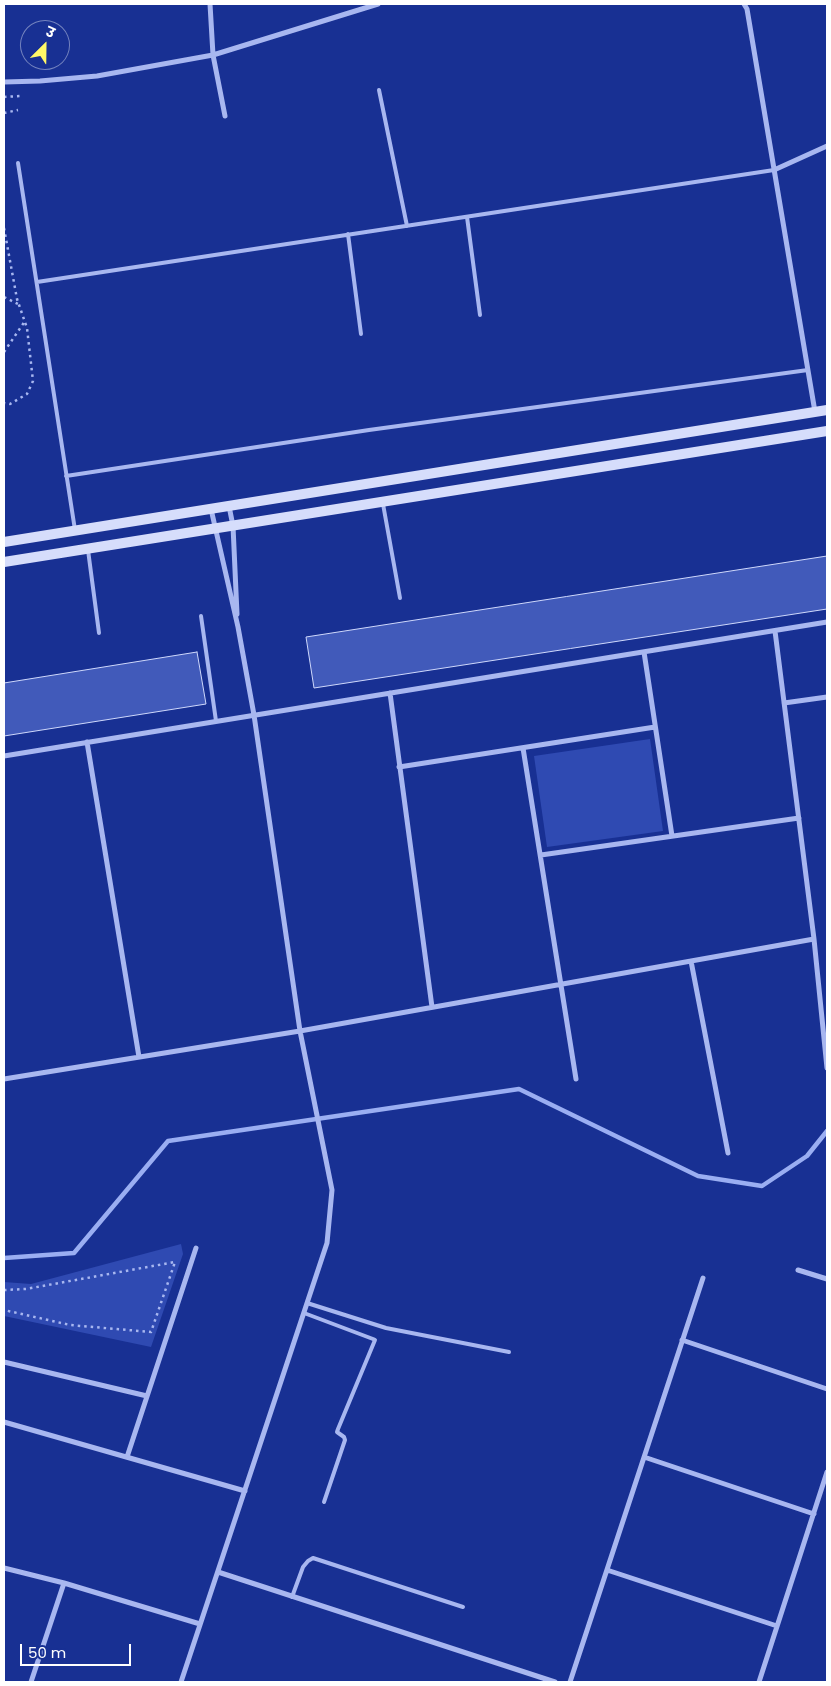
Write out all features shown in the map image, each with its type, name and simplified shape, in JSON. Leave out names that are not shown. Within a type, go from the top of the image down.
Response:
[{"type":"main road","points":[[4,542],[827,410]]},
{"type":"main road","points":[[4,562],[827,431]]},
{"type":"street","points":[[210,4],[213,55],[225,116]]},
{"type":"street","points":[[4,82],[96,76],[213,55],[378,4]]},
{"type":"street","points":[[744,4],[815,412]]},
{"type":"street","points":[[774,170],[827,146]]},
{"type":"street","points":[[229,505],[233,526],[238,627]]},
{"type":"street","points":[[181,1682],[327,1243],[332,1190],[314,1092],[300,1031],[254,715],[238,627],[214,529],[211,508]]},
{"type":"street","points":[[4,756],[827,622]]},
{"type":"street","points":[[775,631],[814,939],[827,1068]]},
{"type":"street","points":[[644,652],[672,836]]},
{"type":"street","points":[[390,693],[432,1007]]},
{"type":"street","points":[[784,703],[827,697]]},
{"type":"street","points":[[400,767],[655,727]]},
{"type":"street","points":[[86,742],[139,1057]]},
{"type":"street","points":[[523,748],[576,1079]]},
{"type":"street","points":[[541,855],[799,818]]},
{"type":"street","points":[[4,1079],[300,1031],[814,939]]},
{"type":"street","points":[[691,962],[728,1153]]},
{"type":"street","points":[[127,1457],[196,1248]]},
{"type":"street","points":[[798,1270],[827,1279]]},
{"type":"street","points":[[570,1682],[703,1278]]},
{"type":"street","points":[[682,1340],[827,1389]]},
{"type":"street","points":[[4,1362],[147,1396]]},
{"type":"street","points":[[4,1422],[244,1491]]},
{"type":"street","points":[[644,1457],[814,1514]]},
{"type":"street","points":[[759,1682],[827,1472]]},
{"type":"street","points":[[4,1568],[64,1583],[200,1624]]},
{"type":"street","points":[[606,1570],[777,1626]]},
{"type":"street","points":[[218,1572],[555,1682]]},
{"type":"street","points":[[31,1682],[64,1583]]},
{"type":"lane","points":[[379,90],[407,226]]},
{"type":"lane","points":[[18,163],[74,530]]},
{"type":"lane","points":[[37,282],[774,170]]},
{"type":"lane","points":[[467,217],[480,315]]},
{"type":"lane","points":[[348,234],[361,334]]},
{"type":"lane","points":[[66,476],[369,430],[808,370]]},
{"type":"lane","points":[[382,502],[400,598]]},
{"type":"lane","points":[[88,548],[99,633]]},
{"type":"lane","points":[[201,616],[216,721]]},
{"type":"lane","points":[[307,1303],[386,1328],[509,1352]]},
{"type":"lane","points":[[304,1313],[375,1340],[337,1432],[345,1440],[324,1502]]},
{"type":"lane","points":[[292,1596],[303,1567],[314,1558],[463,1606]]},
{"type":"path","points":[[4,97],[21,96]]},
{"type":"path","points":[[4,113],[18,110]]},
{"type":"path","points":[[4,228],[20,305],[25,320],[32,361],[33,381],[27,394],[10,404],[4,403]]},
{"type":"path","points":[[4,297],[20,305]]},
{"type":"path","points":[[4,352],[25,320]]},
{"type":"path","points":[[4,1290],[26,1289],[175,1262],[151,1332],[70,1325],[4,1310]]},
{"type":"shaded area","points":[[650,739],[663,831],[547,847],[534,756]]},
{"type":"shaded area","points":[[181,1244],[183,1254],[151,1347],[4,1316],[4,1282],[31,1284]]},
{"type":"building","points":[[827,556],[827,609],[314,688],[306,637]]},
{"type":"building","points":[[197,652],[206,704],[4,736],[4,683]]},
{"type":"waterway","points":[[4,1258],[74,1253],[168,1141],[519,1089],[698,1176],[762,1186],[807,1156],[827,1131]]}]
